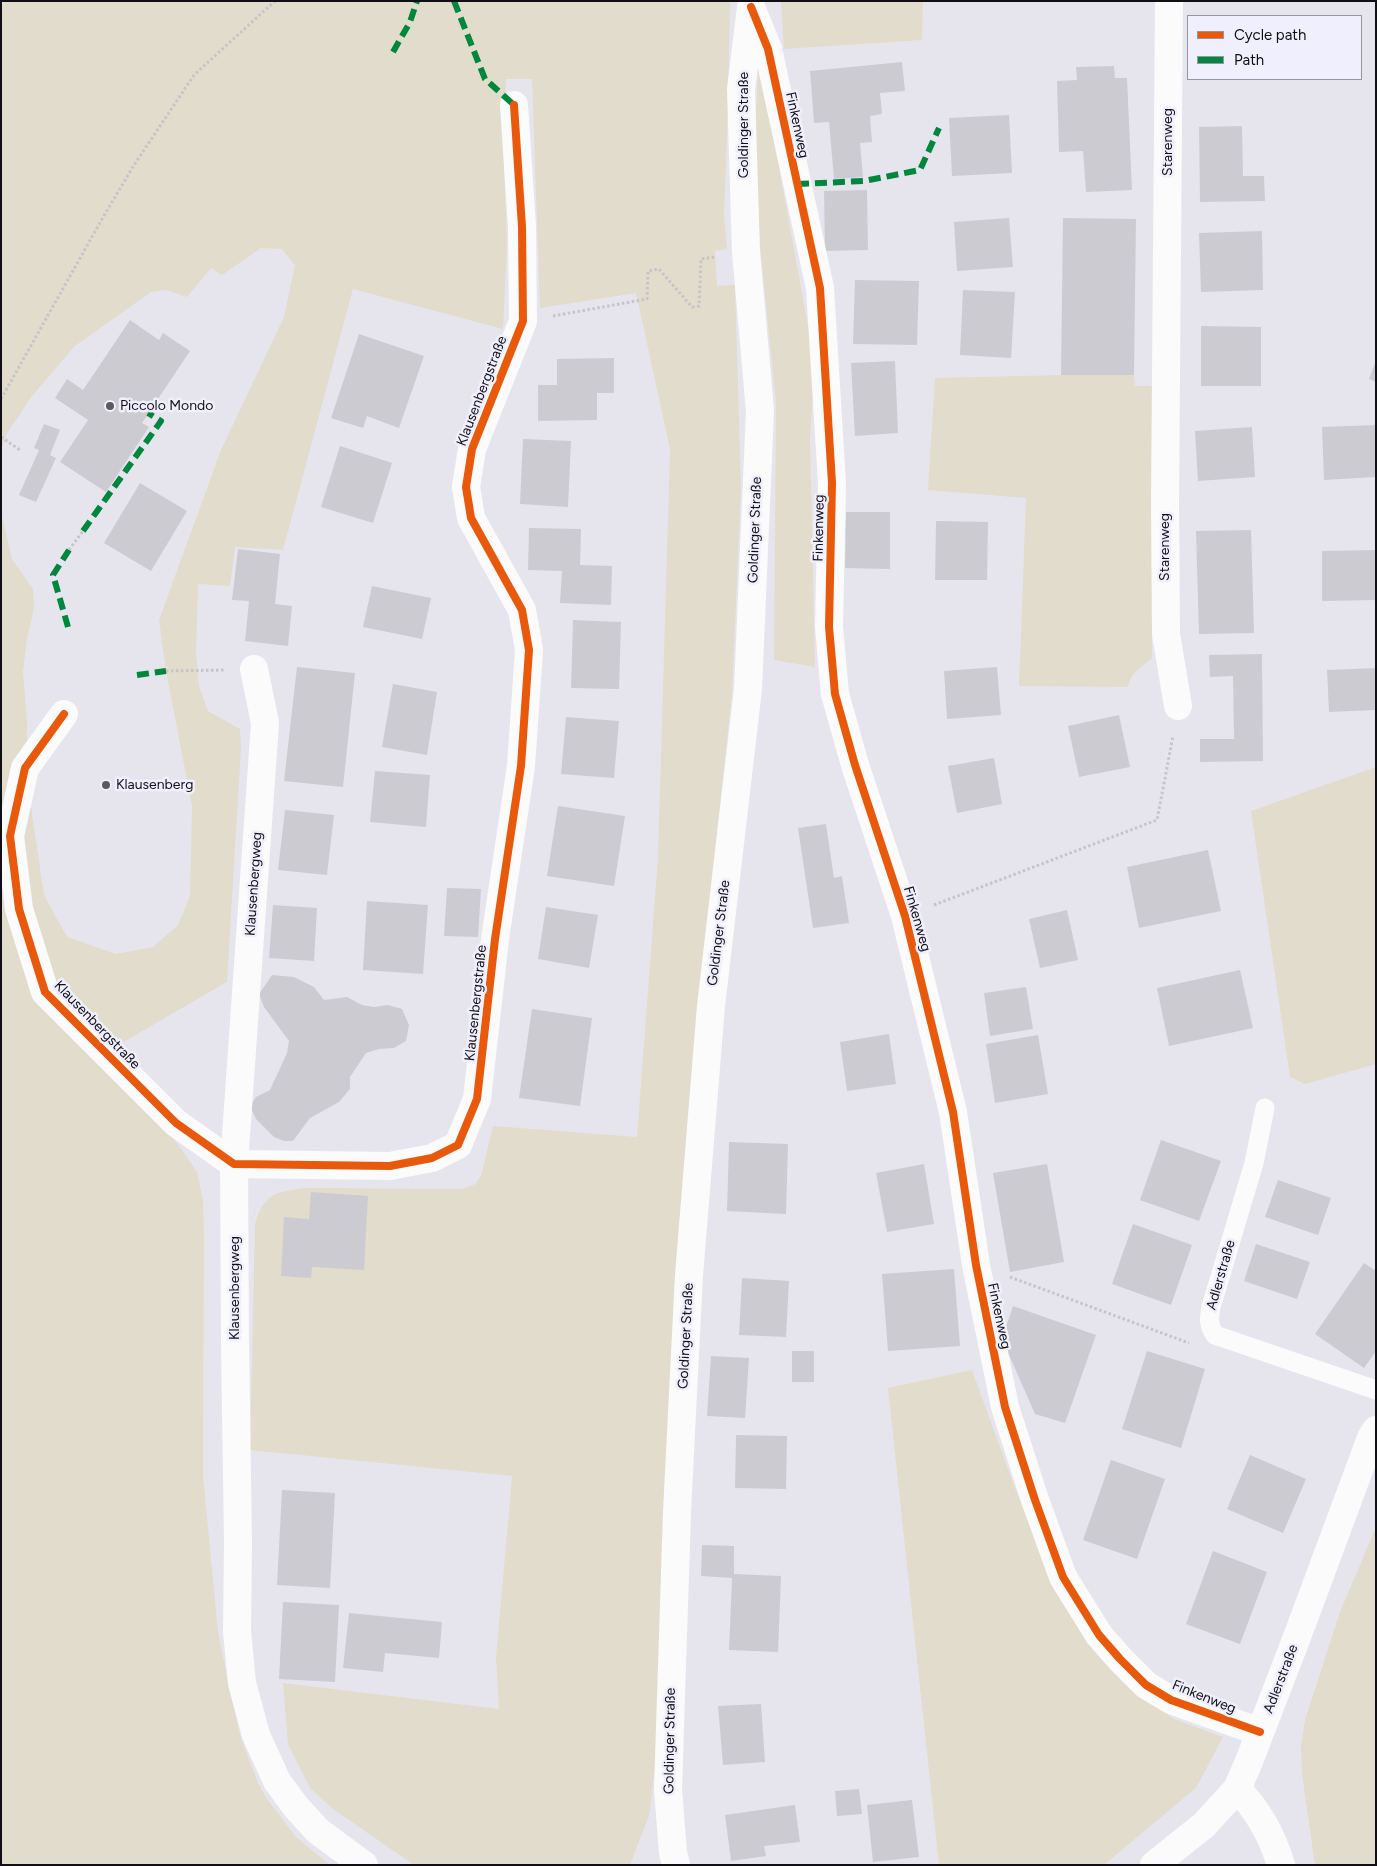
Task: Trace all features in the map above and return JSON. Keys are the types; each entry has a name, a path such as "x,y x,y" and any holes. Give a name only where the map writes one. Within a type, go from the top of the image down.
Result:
{"street":[{"name":"Starenweg","path":"1169,1 1165,494 1166,634 1178,706"},
{"name":"Goldinger Straße","path":"676,1865 673,1853 668,1789 677,1512 689,1275 710,1006 744,733 760,411 746,252 742,89 751,4"},
{"name":"Finkenweg","path":"751,4 768,49 820,288 832,483 829,627 835,694 855,765 905,916 953,1112 976,1265 1006,1407 1035,1500 1064,1577 1098,1635 1146,1685 1171,1700 1260,1732"},
{"name":"Klausenbergstraße","path":"64,714 25,768 10,836 19,909 45,992 176,1123 234,1164 390,1166 432,1158 458,1145 477,1099 495,940 521,766 528,650 522,610 471,518 466,487 472,449 523,321 522,227 514,105"},
{"name":"Klausenbergweg","path":"254,669 265,723 234,1164 238,1544 237,1631 242,1683 256,1735 276,1781 318,1831 364,1865"},
{"name":"Adlerstraße","path":"1260,1732 1371,1438 1376,1430"},
{"path":"1154,1865 1204,1825 1237,1789 1260,1732"},
{"path":"1237,1789 1249,1801 1269,1832 1281,1865"}],"lane":[{"name":"Adlerstraße","path":"1215,1335 1209,1322 1211,1307 1254,1163 1266,1108"},
{"path":"1215,1335 1376,1390"}],"path":[{"path":"1,399 134,165 194,75 275,1"},
{"path":"523,321 647,299 648,270 659,268 692,308 699,306 701,259 746,252"},
{"path":"1,437 20,450"},
{"path":"69,550 83,532"},
{"path":"166,671 198,671"},
{"path":"905,916 1157,820 1178,706"},
{"path":"976,1265 1189,1343 1215,1335"}],"shaded area":[{"path":"6,1 730,1 724,215 727,249 715,251 717,286 735,285 741,487 732,694 699,999 660,1729 649,1816 630,1865 414,1865 333,1809 310,1788 288,1744 283,1683 499,1709 496,1658 512,1476 250,1450 255,1224 267,1200 279,1193 305,1188 463,1189 475,1184 481,1176 493,1126 637,1137 658,857 670,449 636,293 540,308 532,79 506,79 504,166 507,243 503,329 353,289 283,550 235,547 230,586 198,584 196,653 199,686 208,711 240,729 241,748 227,982 120,1044 105,1067 154,1114 197,1172 203,1200 204,1236 203,1475 218,1632 241,1738 258,1783 267,1799 296,1837 330,1865 1,1865 1,512 12,559 33,589 34,608 27,639 23,672 27,722 27,780 44,895 67,937 116,954 153,947 178,925 190,896 192,806 166,671 159,620 221,450 284,317 295,265 282,249 261,248 222,275 211,268 187,297 167,290 151,292 75,346 32,396 6,435 1,451 1,5"},
{"path":"781,1 923,1 922,40 784,49"},
{"path":"759,57 810,337 813,393 810,439 815,667 774,660 776,403 760,246 754,147"},
{"path":"1134,375 1135,386 1152,386 1152,658 1133,674 1127,687 1019,686 1026,498 928,490 935,378"},
{"path":"1376,767 1376,1064 1305,1084 1290,1077 1251,811"},
{"path":"972,1370 1015,1488 1045,1559 1078,1625 1124,1683 1174,1719 1223,1737 1196,1788 1104,1865 939,1865 888,1388"},
{"path":"1376,1527 1376,1865 1315,1865 1302,1774 1301,1746 1305,1720 1340,1612"}],"building":[{"path":"902,62 905,91 880,93 882,114 870,116 872,142 860,143 863,177 834,179 829,122 814,123 810,71"},
{"path":"1114,66 1115,78 1127,78 1132,190 1086,192 1083,151 1059,152 1057,81 1077,80 1076,67"},
{"path":"1009,115 1012,173 952,176 949,118"},
{"path":"1242,126 1243,176 1264,176 1265,201 1200,202 1199,127"},
{"path":"867,190 868,250 825,251 824,191"},
{"path":"1009,218 1013,267 957,271 954,222"},
{"path":"1063,218 1136,219 1134,375 1061,375"},
{"path":"1262,231 1263,290 1201,292 1199,233"},
{"path":"855,280 919,281 917,345 853,344"},
{"path":"963,290 1015,292 1011,358 960,355"},
{"name":"Piccolo Mondo","path":"130,320 159,340 163,333 190,351 142,423 149,427 106,492 60,462 88,420 55,398 67,379 83,390"},
{"path":"1201,326 1261,327 1261,386 1201,386"},
{"path":"359,334 424,356 399,428 367,416 363,428 331,418"},
{"path":"614,358 614,393 597,393 597,420 538,421 538,385 557,385 557,359"},
{"path":"1376,360 1376,382 1369,379"},
{"path":"895,361 898,433 855,436 851,363"},
{"path":"44,424 60,430 50,455 56,458 36,502 19,495 39,450 34,448"},
{"path":"1376,425 1376,477 1324,480 1322,427"},
{"path":"1252,427 1255,477 1198,481 1195,431"},
{"path":"523,439 571,441 568,507 520,504"},
{"path":"340,446 392,463 373,523 321,507"},
{"path":"140,483 187,511 151,571 104,543"},
{"path":"846,512 890,512 890,569 845,568"},
{"path":"936,521 988,522 987,580 935,580"},
{"path":"529,528 581,529 580,565 612,566 611,605 560,603 562,571 528,570"},
{"path":"1251,530 1254,633 1199,634 1196,531"},
{"path":"238,549 280,554 275,604 292,606 288,646 245,641 249,601 232,600"},
{"path":"1376,550 1376,600 1322,601 1322,551"},
{"path":"372,586 431,598 422,639 363,627"},
{"path":"573,620 621,622 619,689 571,688"},
{"path":"1262,654 1263,761 1200,762 1200,739 1234,739 1233,676 1210,677 1209,655"},
{"path":"297,667 355,673 343,787 284,781"},
{"path":"997,667 1001,715 947,719 944,671"},
{"path":"1376,668 1376,710 1329,712 1327,670"},
{"path":"393,684 437,692 427,755 382,747"},
{"path":"1119,715 1130,767 1079,777 1068,726"},
{"path":"566,717 619,721 614,778 561,774"},
{"path":"994,758 1002,804 957,813 948,766"},
{"path":"375,771 430,775 426,827 370,822"},
{"path":"558,806 625,816 614,886 547,876"},
{"path":"285,810 334,815 327,875 278,870"},
{"path":"826,824 834,878 842,876 849,923 813,928 798,828"},
{"path":"1208,850 1221,911 1139,928 1127,867"},
{"path":"447,888 481,889 478,937 444,936"},
{"path":"367,901 428,905 423,974 363,970"},
{"path":"273,905 317,908 314,961 269,958"},
{"path":"546,907 598,915 589,968 538,959"},
{"path":"1067,910 1078,960 1040,968 1029,919"},
{"path":"1240,970 1253,1028 1169,1046 1157,988"},
{"path":"272,975 294,977 314,987 324,1000 347,997 362,1005 374,1007 388,1005 402,1009 409,1025 406,1041 394,1048 379,1049 366,1053 350,1077 350,1089 339,1102 310,1118 293,1141 284,1141 274,1137 256,1119 250,1106 256,1097 270,1090 287,1053 289,1041 264,1007 259,994"},
{"path":"1026,987 1033,1029 990,1036 984,993"},
{"path":"532,1009 592,1018 580,1106 519,1098"},
{"path":"889,1034 896,1084 847,1091 840,1042"},
{"path":"1038,1035 1048,1094 995,1103 986,1044"},
{"path":"1161,1140 1221,1161 1199,1221 1140,1200"},
{"path":"729,1142 788,1144 786,1214 727,1211"},
{"path":"924,1164 934,1224 887,1232 876,1173"},
{"path":"1047,1164 1064,1262 1010,1272 993,1173"},
{"path":"1278,1180 1331,1198 1318,1235 1265,1217"},
{"path":"311,1192 368,1196 364,1270 312,1267 311,1278 281,1276 284,1217 309,1219"},
{"path":"1133,1224 1192,1245 1171,1305 1112,1284"},
{"path":"1256,1244 1310,1262 1297,1299 1244,1281"},
{"path":"1364,1263 1376,1271 1376,1351 1364,1368 1315,1334"},
{"path":"954,1269 960,1346 888,1351 882,1274"},
{"path":"742,1278 789,1281 786,1337 739,1335"},
{"path":"1013,1306 1096,1335 1065,1423 1035,1414 1002,1339"},
{"path":"792,1351 814,1351 814,1382 792,1382"},
{"path":"1147,1351 1205,1369 1181,1448 1122,1429"},
{"path":"711,1356 749,1358 745,1418 707,1416"},
{"path":"736,1435 787,1436 786,1489 735,1488"},
{"path":"1250,1455 1306,1479 1283,1533 1227,1509"},
{"path":"1111,1460 1165,1479 1137,1559 1083,1540"},
{"path":"282,1490 335,1493 330,1588 277,1585"},
{"path":"702,1545 734,1546 734,1574 781,1576 778,1652 729,1650 732,1578 701,1576"},
{"path":"1213,1551 1267,1572 1240,1644 1186,1624"},
{"path":"283,1602 339,1605 335,1682 279,1679"},
{"path":"349,1613 442,1622 439,1658 385,1653 383,1672 343,1668"},
{"path":"761,1704 765,1762 723,1765 718,1706"},
{"path":"859,1789 862,1814 837,1816 835,1791"},
{"path":"912,1800 919,1857 873,1862 867,1805"},
{"path":"795,1805 800,1842 764,1846 766,1856 731,1861 725,1815"}],"marked path":[{"path":"393,52 410,22 417,1"},
{"path":"454,1 485,79 514,105"},
{"path":"797,184 864,181 920,170 939,128"},
{"path":"83,531 161,421 148,413"},
{"path":"68,627 53,575 69,550"},
{"path":"137,675 166,671"}],"cycle path":[{"path":"751,7 768,49 820,288 832,483 829,627 835,694 855,765 905,916 953,1112 976,1265 1005,1407 1035,1500 1063,1577 1099,1635 1146,1685 1171,1700 1260,1732"},
{"path":"64,714 25,768 10,836 19,909 45,992 176,1123 234,1164 390,1166 432,1158 458,1145 477,1099 495,939 521,766 529,650 522,610 471,518 466,487 472,449 523,321 522,227 514,105"}],"place":[{"name":"Piccolo Mondo","path":"110,406"},
{"name":"Klausenberg","path":"106,785"}]}
